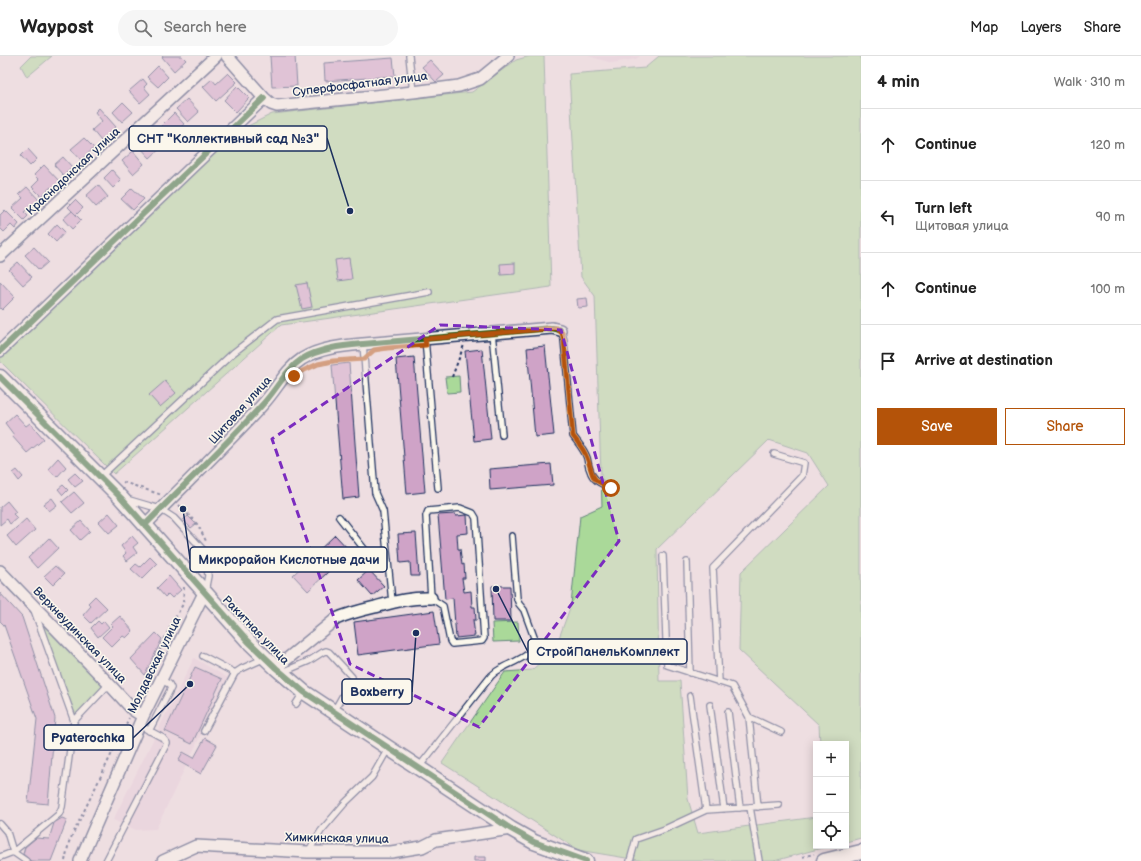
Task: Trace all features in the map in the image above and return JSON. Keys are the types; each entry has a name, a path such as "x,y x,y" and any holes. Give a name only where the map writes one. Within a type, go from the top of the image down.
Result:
{"street":[{"name":"Краснодонская улица","path":"0,256 216,56"},
{"name":"Суперфосфатная улица","path":"227,56 264,98 271,104 277,106 459,86 480,79 508,56"},
{"path":"0,351 264,98"},
{"name":"Щитовая улица","path":"145,525 263,404 288,372 300,360 314,353 335,347 363,344 552,328 560,330"},
{"name":"Ракитная улица","path":"0,377 121,498 248,641 278,671 304,692 511,829 534,842 586,861"},
{"name":"Верхнеудинская улица","path":"0,571 110,684 141,721"},
{"name":"Молдавская улица","path":"80,861 141,721 205,591"},
{"path":"278,671 336,619 347,614 392,602 419,597 431,598"},
{"name":"Химкинская улица","path":"163,861 196,846 308,852 391,852 422,847 436,840 511,829"},
{"path":"824,861 861,852"}],"lane":[{"path":"409,56 413,92"},
{"path":"100,478 233,353 277,319 429,292"},
{"path":"560,330 564,340 573,436 581,446 594,479 611,488"},
{"path":"492,333 502,435"},
{"path":"425,339 438,488"},
{"path":"363,344 375,493 383,511 392,602"},
{"path":"719,682 713,568 802,476 804,463 774,454"},
{"path":"121,498 160,509 174,518 206,553 208,576 205,591"},
{"path":"460,508 473,513 476,518 483,640 451,643 444,606 431,598 426,513 428,511 460,508"},
{"path":"339,517 369,555 388,560"},
{"path":"418,767 491,676 528,653 535,646 535,640 524,610 517,599 512,536"},
{"path":"663,556 667,665 732,686 749,717 758,807"},
{"path":"687,562 690,673"},
{"path":"0,857 13,852 59,814 62,807 74,722 32,604"},
{"path":"278,671 309,661 323,652 330,652 352,677 334,712"},
{"path":"203,656 234,673"},
{"path":"204,731 234,673 241,668 265,658"},
{"path":"149,731 171,688 168,684 160,680"},
{"path":"74,722 110,684"},
{"path":"296,704 304,692"},
{"path":"690,696 706,810"},
{"path":"710,705 724,809"},
{"path":"728,712 740,808"},
{"path":"749,717 781,732"},
{"path":"106,861 166,747 166,740 149,731 141,721"},
{"path":"308,852 321,831 345,803 372,777 388,747"},
{"path":"630,861 636,839 665,829 706,810 779,805"},
{"path":"750,807 759,861"},
{"path":"0,824 7,832 13,852 26,861"}],"path":[{"path":"452,377 464,342"},
{"path":"306,369 318,364 333,361 364,359"},
{"path":"65,861 69,842 183,604 185,584"}],"highlighted area":[{"path":"440,325 561,330 619,541 479,727 350,664 272,439"}],"shaded area":[{"path":"588,56 640,56 636,59 612,63"},
{"path":"194,658 228,678 156,829 136,830 113,820"}],"green space":[{"path":"31,56 52,56 27,77 21,66"},
{"path":"530,56 544,56 551,287 281,325 114,474 0,361 0,357 230,135 272,114 472,92 516,60"},
{"path":"659,56 861,56 861,838 849,841 849,741 820,741 819,725 739,650 741,572 829,486 808,453 769,440 657,549 659,681 680,681 688,799 698,833 813,817 813,849 818,849 774,861 644,861 578,850 442,763 505,672 532,670 555,649 571,605 580,516 602,506 595,296 581,277 569,74 645,68"},
{"path":"459,376 460,392 447,393 445,377"},
{"path":"39,617 104,684 76,716"},
{"path":"518,622 519,641 493,642 492,623"}],"building":[{"path":"182,56 186,60 174,71 162,57"},
{"path":"270,56 295,56 297,86 272,87"},
{"path":"393,58 395,76 325,81 324,63"},
{"path":"430,60 444,75 436,82 422,67"},
{"path":"158,66 168,77 158,87 147,77"},
{"path":"228,73 237,82 216,101 203,87 212,79 216,84"},
{"path":"143,79 147,84 144,87 150,94 140,103 129,91"},
{"path":"237,86 249,98 236,112 224,100"},
{"path":"187,99 199,112 188,122 176,109"},
{"path":"123,102 133,112 122,122 113,112"},
{"path":"99,108 116,127 101,141 92,130 102,121 95,112"},
{"path":"174,113 184,124 172,136 162,125"},
{"path":"154,128 167,142 150,158 140,147 149,138 146,135"},
{"path":"84,138 94,148 81,160 71,149"},
{"path":"28,149 37,159 30,166 21,156"},
{"path":"133,151 144,164 133,174 122,161"},
{"path":"63,157 72,167 63,175 54,165"},
{"path":"44,165 61,183 54,191 51,187 41,196 32,187 39,180 34,175"},
{"path":"112,170 121,180 113,188 104,178"},
{"path":"98,185 108,197 96,207 86,196"},
{"path":"27,187 40,201 31,210 29,208 24,212 28,216 24,220 12,208 23,198 19,194"},
{"path":"132,188 144,199 133,210 121,199"},
{"path":"75,200 83,208 76,215 68,207"},
{"path":"5,210 19,224 15,229 11,225 4,232 0,228 0,215"},
{"path":"72,211 81,220 72,229 63,219"},
{"path":"57,224 65,232 56,242 48,234"},
{"path":"34,247 48,262 39,270 25,255"},
{"path":"349,258 352,279 338,281 335,260"},
{"path":"18,262 32,277 23,285 9,270"},
{"path":"515,263 515,274 501,275 500,264"},
{"path":"0,281 15,297 2,310 0,308"},
{"path":"307,283 312,307 302,309 296,285"},
{"path":"587,298 588,307 578,308 577,299"},
{"path":"545,346 554,435 535,437 527,348"},
{"path":"482,349 491,439 474,441 465,351"},
{"path":"414,357 425,492 407,494 396,359"},
{"path":"349,363 359,497 343,499 332,365"},
{"path":"165,381 176,393 160,407 149,395"},
{"path":"15,414 26,426 30,423 44,439 27,453 12,436 14,435 5,423"},
{"path":"58,458 66,467 57,477 48,469"},
{"path":"551,464 553,485 490,490 489,469"},
{"path":"17,470 23,477 19,481 13,473"},
{"path":"75,473 83,481 75,487 68,479"},
{"path":"63,485 68,490 63,495 58,489"},
{"path":"74,492 84,503 72,513 62,502"},
{"path":"52,498 57,505 49,511 44,504"},
{"path":"7,501 16,512 13,514 17,518 10,524 7,519 0,525 0,507"},
{"path":"109,513 119,525 109,533 99,522"},
{"path":"455,514 456,516 467,515 468,533 457,534 458,549 460,549 462,565 464,564 465,578 462,578 464,592 471,591 472,607 475,607 476,620 473,620 475,636 456,638 453,598 445,599 438,515"},
{"path":"188,516 196,524 191,528 183,520"},
{"path":"26,519 35,530 16,547 7,536"},
{"path":"81,521 90,531 80,540 71,530"},
{"path":"416,533 419,576 411,576 410,562 400,563 398,534"},
{"path":"335,535 350,551 308,591 293,575"},
{"path":"132,536 138,543 133,547 137,553 127,561 123,556 126,553 121,546"},
{"path":"49,538 58,548 37,568 28,558"},
{"path":"150,557 157,564 142,579 131,569 136,564 140,567"},
{"path":"55,566 64,574 53,585 44,576"},
{"path":"369,570 384,586 372,596 358,580"},
{"path":"169,576 181,590 172,598 168,594 165,597 157,588"},
{"path":"492,586 510,586 511,621 493,621"},
{"path":"0,593 22,617 55,718 48,804 28,802 37,719 4,625 0,621"},
{"path":"95,596 107,608 91,623 83,615 91,606 88,603"},
{"path":"434,611 439,644 358,655 354,622"},
{"path":"120,616 133,631 126,638 123,636 112,647 102,637 113,626 111,624"},
{"path":"98,621 101,624 104,621 109,627 98,637 91,628"},
{"path":"156,633 162,639 145,675 131,659"},
{"path":"195,667 222,679 192,744 165,731"},
{"path":"205,738 217,745 201,774 178,761 183,752 194,758"},
{"path":"62,818 67,820 51,861 31,861 23,854 25,847 36,838 49,839 54,823"},
{"path":"474,857 486,857 486,861 474,861"}],"cycle path":[{"path":"0,351 264,98"},
{"path":"145,525 248,420 291,369 309,355 331,348 355,345 552,328 560,330"},
{"path":"0,377 121,498 248,641 304,692 511,829 534,842 586,861"}],"place":[{"name":"СНТ \"Коллективный сад №3\"","path":"350,211"},
{"name":"Микрорайон Кислотные дачи","path":"183,509"},
{"name":"СтройПанельКомплект","path":"496,589"},
{"name":"Boxberry","path":"416,633"},
{"name":"Pyaterochka","path":"190,684"}],"route":[{"path":"294,376 318,364 333,361 364,359 374,350 426,345 425,339 556,328 562,333 564,340 573,436 581,446 594,479 611,488"}]}
